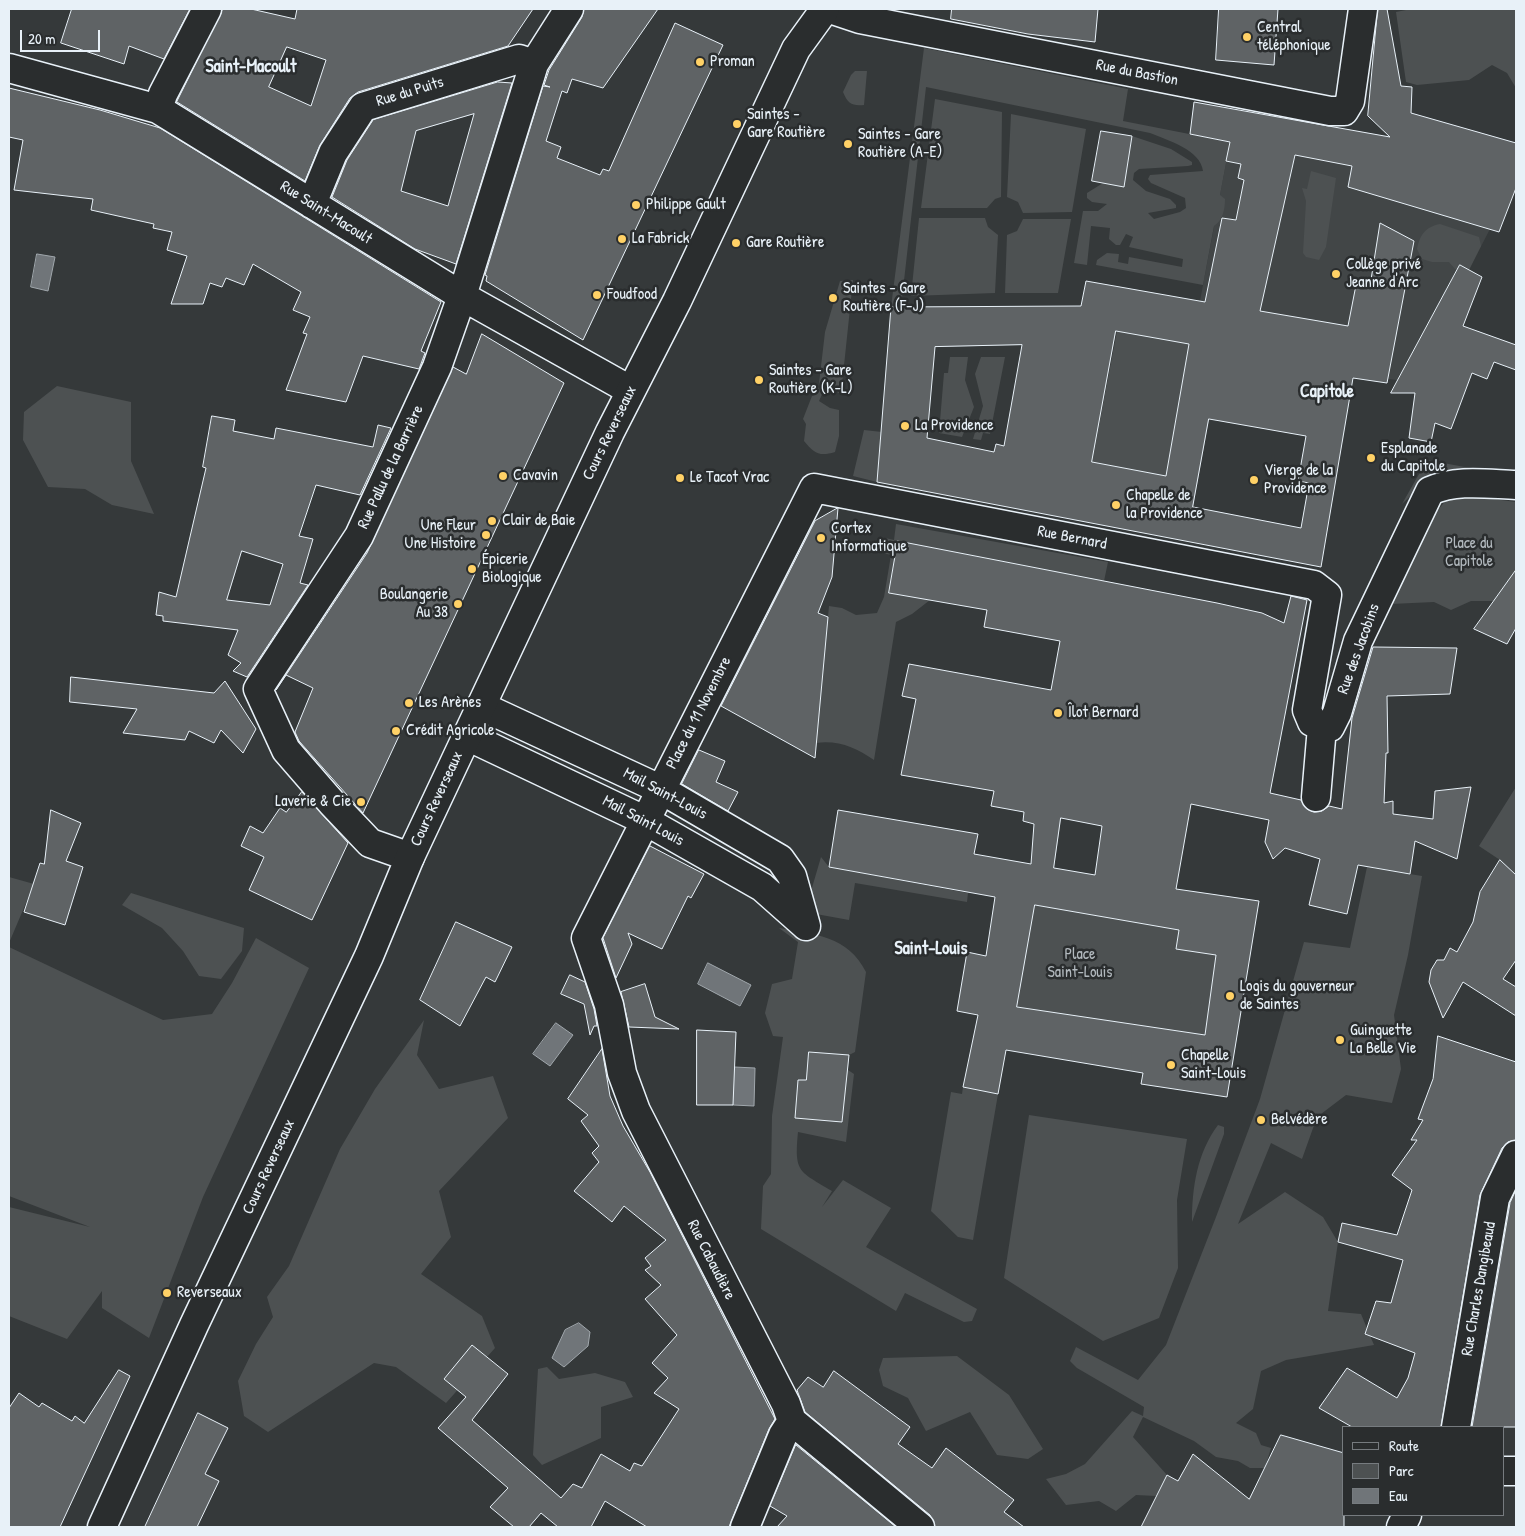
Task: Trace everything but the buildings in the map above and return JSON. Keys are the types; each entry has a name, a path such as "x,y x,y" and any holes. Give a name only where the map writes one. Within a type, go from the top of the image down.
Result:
{"street":[{"path":"158,109 163,94 207,9"},
{"name":"Rue Pallu de la Barrière","path":"410,857 370,843 332,803 286,750 258,690 360,536 437,367 462,296 534,64 569,9"},
{"name":"Cours Reverseaux","path":"796,49 804,9"},
{"name":"Cours Reverseaux","path":"102,1527 194,1325 368,956 410,857 630,390 677,301 796,49 825,9"},
{"name":"Rue du Bastion","path":"830,9 860,19 1330,111 1344,111 1350,101 1362,9"},
{"name":"Rue du Puits","path":"312,204 333,153 363,107 519,59 534,64"},
{"name":"Rue Saint-Macoult","path":"9,68 158,109 462,296 630,390"},
{"name":"Rue des Jacobins","path":"1327,595 1307,710 1312,722 1322,727 1330,726 1337,713 1358,641 1430,491 1441,486 1459,483 1516,485"},
{"name":"Rue Bernard","path":"814,488 1314,586 1327,595"},
{"name":"Place du 11 Novembre","path":"586,938 644,820 814,488"},
{"name":"Mail Saint-Louis","path":"481,706 660,789 780,860 792,876 806,926"},
{"path":"1316,797 1322,727"},
{"name":"Mail Saint Louis","path":"467,736 644,820 762,887 806,926"},
{"name":"Rue Cabaudière","path":"586,938 609,1005 622,1073 636,1111 786,1404 792,1421 920,1527"},
{"name":"Rue Charles Dangibeaud","path":"1456,1426 1495,1198 1516,1155"},
{"path":"745,1527 783,1435 792,1421"}],"shaded area":[{"name":"Collège privé Jeanne d'Arc","path":"1194,102 1339,128 1341,164 1352,166 1490,229 1411,382 1382,378 1381,382 1353,378 1343,442 1306,435 1210,303 1200,301 1230,142 1190,134"}],"green space":[{"path":"1411,9 1516,9 1516,88 1507,73 1492,65 1469,80 1417,85 1406,82 1396,12"},
{"path":"924,48 1128,89 1123,121 1230,142 1220,195 1225,199 1224,210 1220,221 1214,226 1203,285 1096,265 1097,260 1107,253 1119,254 1118,262 1128,264 1129,257 1182,267 1183,259 1129,247 1133,237 1126,234 1120,245 1116,245 1109,239 1110,228 1091,226 1087,265 1074,263 1083,211 1098,211 1107,204 1092,202 1087,198 1087,193 1103,183 1124,186 1132,136 1171,149 1192,162 1192,165 1188,166 1139,169 1134,173 1133,180 1146,191 1170,199 1176,205 1176,208 1148,213 1154,219 1180,212 1186,208 1185,198 1151,183 1148,179 1150,175 1203,171 1201,164 1190,152 1150,133 926,87 901,307 891,307"},
{"path":"855,71 867,71 864,105 851,103 843,92"},
{"path":"935,99 1002,112 1001,197 995,199 987,208 921,208"},
{"path":"1011,114 1086,129 1072,212 1023,213 1018,202 1007,197"},
{"path":"1311,171 1336,178 1326,247 1319,260 1306,257 1303,253 1306,201 1302,188 1307,189"},
{"path":"919,218 985,218 988,227 998,235 995,293 911,296"},
{"path":"1023,219 1071,219 1058,293 1005,293 1007,235 1017,231"},
{"path":"1440,224 1479,237 1481,246 1469,270 1455,269 1449,262 1432,262 1422,259 1417,249 1424,232 1430,227"},
{"path":"853,280 841,394 831,389 823,392 819,401 830,408 839,410 839,436 835,452 821,454 814,451 804,441 806,424 803,419 812,396 818,392 825,332 840,281"},
{"path":"1117,331 1189,344 1166,476 1092,462"},
{"path":"950,357 968,357 965,380 974,407 962,437 939,433 944,373 948,373"},
{"path":"981,357 1005,357 990,434 983,433 981,440 973,439 983,406 975,374"},
{"path":"57,386 131,402 131,461 154,514 112,505 85,489 48,487 23,440 24,412"},
{"path":"864,430 882,432 877,482 853,476"},
{"path":"1427,460 1481,470 1427,480 1402,504"},
{"name":"Place du Capitole","path":"1464,495 1516,502 1516,594 1504,588 1495,601 1471,601 1451,610 1434,602 1391,604 1385,619 1377,619 1437,511 1448,498"},
{"path":"896,524 1108,562 1104,581 899,541 889,593 930,600 912,614 896,622 874,760 847,746 824,742 816,743 829,606 842,608 856,615 877,613 884,597 891,555 883,553 885,538 894,540"},
{"path":"1516,787 1516,901 1512,905 1500,860 1479,846"},
{"path":"821,857 829,867 968,893 967,902 855,883 849,920 816,914 809,898"},
{"path":"1367,867 1422,876 1408,955 1394,1015 1401,1069 1392,1103 1346,1095 1317,1117 1302,1159 1271,1143 1238,1224 1285,1192 1323,1217 1338,1242 1328,1311 1361,1314 1374,1345 1286,1360 1261,1371 1253,1409 1236,1423 1256,1433 1261,1445 1271,1448 1265,1468 1250,1468 1238,1461 1216,1457 1194,1441 1143,1417 1133,1437 1167,1475 1156,1496 1136,1495 1116,1511 1099,1501 1066,1505 1046,1479 1066,1474 1085,1464 1132,1411 1143,1416 1144,1407 1077,1368 1070,1361 1076,1347 1138,1380 1166,1345 1260,1099 1304,942 1350,948"},
{"path":"9,877 34,884 9,943"},
{"path":"131,893 244,928 242,951 221,979 199,976 183,951 162,928 122,905"},
{"name":"Place Saint-Louis","path":"1035,905 1179,930 1176,949 1216,955 1205,1035 1017,1007"},
{"path":"779,928 817,935 840,944 859,960 866,972 855,1052 849,1055 848,1070 854,1074 846,1142 798,1132 798,1163 801,1169 812,1179 832,1191 822,1207 843,1180 891,1208 866,1247 977,1309 972,1321 964,1322 905,1293 896,1311 761,1229 763,1186 771,1174 772,1116 783,1037 773,1036 765,1013 772,984 792,979 798,942"},
{"path":"256,938 309,968 203,1197 149,1338 102,1308 102,1291 67,1339 9,1316 9,1207 90,1227 9,1196 9,947 163,1020 212,1014 232,983"},
{"path":"424,1020 417,1055 439,1089 493,1076 508,1118 439,1191 451,1237 421,1274 482,1316 495,1348 446,1403 396,1367 374,1363 268,1432 244,1416 238,1381 256,1344 273,1317 267,1297 289,1266 340,1149 375,1089"},
{"path":"963,1087 998,1094 973,1240 958,1237 931,1211 951,1092 962,1094"},
{"path":"1029,1115 1187,1139 1177,1200 1178,1268 1159,1318 1103,1341 1004,1278"},
{"path":"1218,1125 1224,1127 1224,1134 1192,1222 1193,1196 1197,1171 1205,1147"},
{"path":"957,1356 1009,1395 1043,1449 1028,1459 997,1455 970,1412 926,1431 908,1398 883,1386 879,1370 883,1358"},
{"path":"547,1367 559,1379 595,1373 625,1382 633,1397 601,1407 601,1438 542,1465 533,1455 538,1369"}],"water":[{"path":"37,254 55,257 48,291 31,287"},
{"path":"708,963 751,985 740,1006 698,984"},
{"path":"556,1023 573,1035 550,1066 533,1054"},
{"path":"734,1067 755,1068 754,1106 733,1105"},
{"path":"579,1323 590,1332 588,1346 564,1367 552,1358 565,1330"}],"place":[{"name":"Central téléphonique","path":"1247,37"},
{"name":"Proman","path":"700,62"},
{"name":"Saintes - Gare Routière","path":"737,124"},
{"name":"Saintes - Gare Routière (A-E)","path":"848,144"},
{"name":"Philippe Gault","path":"636,205"},
{"name":"La Fabrick","path":"622,239"},
{"name":"Gare Routière","path":"736,243"},
{"name":"Collège privé Jeanne d'Arc","path":"1336,274"},
{"name":"Foudfood","path":"597,295"},
{"name":"Saintes - Gare Routière (F-J)","path":"833,298"},
{"name":"Saintes - Gare Routière (K-L)","path":"759,380"},
{"name":"La Providence","path":"905,426"},
{"name":"Esplanade du Capitole","path":"1371,458"},
{"name":"Cavavin","path":"503,476"},
{"name":"Le Tacot Vrac","path":"680,478"},
{"name":"Vierge de la Providence","path":"1254,480"},
{"name":"Chapelle de la Providence","path":"1116,505"},
{"name":"Clair de Baie","path":"492,521"},
{"name":"Une Fleur Une Histoire","path":"486,535"},
{"name":"Cortex Informatique","path":"821,538"},
{"name":"Épicerie Biologique","path":"472,569"},
{"name":"Boulangerie Au 38","path":"458,604"},
{"name":"Les Arènes","path":"409,703"},
{"name":"Îlot Bernard","path":"1058,713"},
{"name":"Crédit Agricole","path":"396,731"},
{"name":"Laverie & Cie","path":"361,802"},
{"name":"Logis du gouverneur de Saintes","path":"1230,996"},
{"name":"Guinguette La Belle Vie","path":"1340,1040"},
{"name":"Chapelle Saint-Louis","path":"1171,1065"},
{"name":"Belvédère","path":"1261,1120"},
{"name":"Reverseaux","path":"167,1293"}],"district":[{"name":"Saint-Macoult","path":"251,67"},
{"name":"Capitole","path":"1327,392"},
{"name":"Saint-Louis","path":"931,949"}]}
